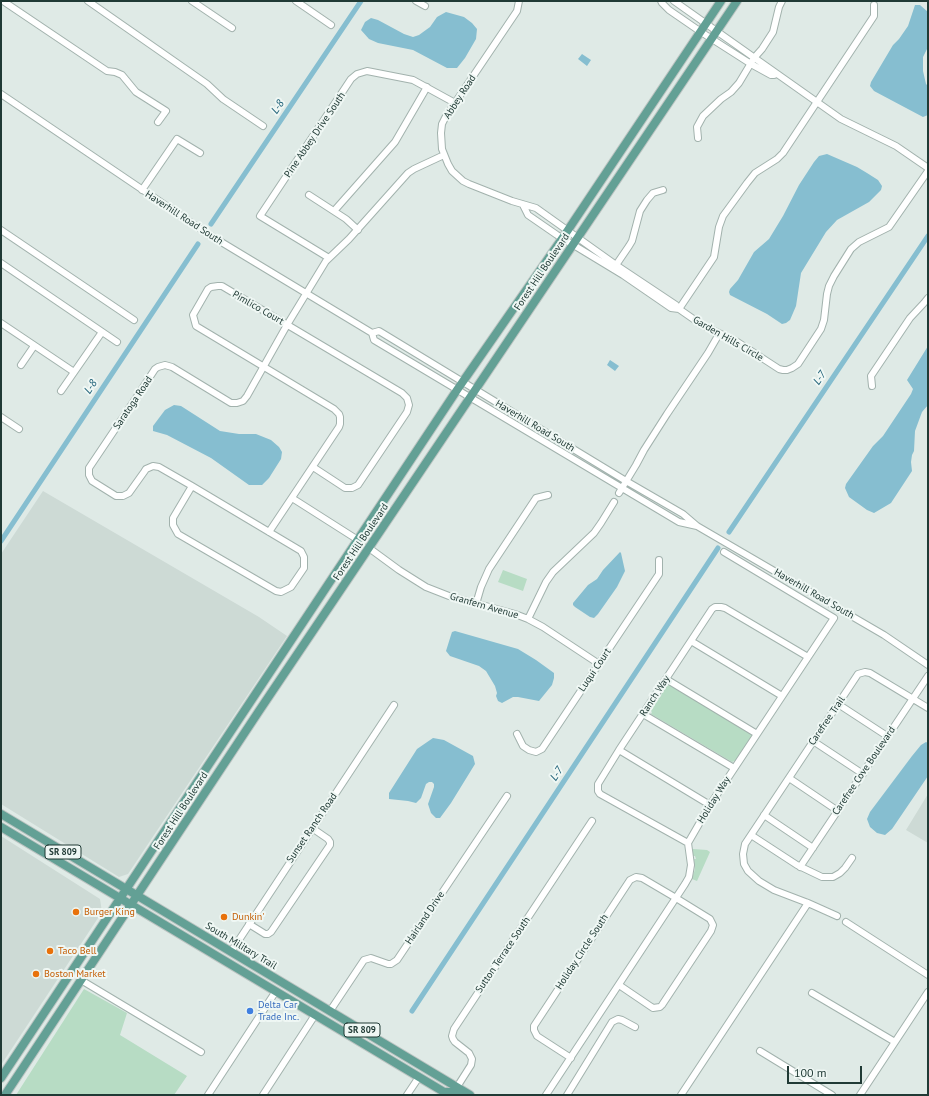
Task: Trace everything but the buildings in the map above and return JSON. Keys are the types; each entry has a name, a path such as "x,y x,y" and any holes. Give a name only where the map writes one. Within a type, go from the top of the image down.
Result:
{"main road":[{"name":"Forest Hill Boulevard","path":"1,1078 457,390 568,230 721,1"},
{"name":"Forest Hill Boulevard","path":"5,1095 274,688 737,1"},
{"path":"369,548 369,529 374,516"},
{"path":"354,571 359,557 358,540"},
{"path":"273,667 274,688"},
{"path":"262,683 265,702"},
{"path":"211,760 212,781"},
{"name":"South Military Trail","path":"1,814 5,818 137,895 427,1069 458,1091 470,1095"},
{"name":"SR 809","path":"1,827 447,1094"},
{"path":"279,993 298,1000 320,1012 326,1013 330,1011"},
{"path":"373,1050 383,1048 420,1070 427,1069"},
{"path":"447,1094 458,1091"}],"street":[{"path":"3,1 108,71 122,75 133,90 166,111 158,122"},
{"path":"88,1 207,84 223,99 263,126"},
{"path":"192,1 232,28"},
{"path":"296,1 331,25"},
{"path":"416,1 425,6"},
{"name":"Abbey Road","path":"519,1 516,11 446,116 442,124 441,142 444,155 452,171 463,181 492,194 536,208 568,230"},
{"path":"661,1 669,10 700,32 714,35 753,61 780,76 848,124 896,146 928,168"},
{"path":"674,1 706,23 714,35"},
{"path":"698,138 697,127 703,116 731,92 739,83 773,32 779,7 782,1"},
{"path":"679,309 714,257 719,227 723,216 755,173 780,157 874,16 874,5"},
{"name":"Pine Abbey Drive South","path":"329,258 260,216 351,79 363,71 370,71 413,80 428,87 454,103"},
{"path":"334,211 395,142 428,87"},
{"name":"Haverhill Road South","path":"1,94 208,234 372,333 374,340 470,397 621,491 679,522 697,526"},
{"path":"142,190 177,139 200,153"},
{"name":"Saratoga Road","path":"192,486 160,467 153,466 146,469 129,493 120,497 113,495 94,484 90,478 89,472 91,465 155,369 158,367 165,365 168,366 231,403 243,401 324,264 358,230 408,174 414,169 444,155"},
{"name":"Garden Hills Circle","path":"562,238 615,267 676,304 679,309 702,325 736,341 779,369 786,370 798,364 823,325 829,286 851,249 859,242 889,227 928,171"},
{"path":"615,267 632,241 640,211 653,193 663,190"},
{"path":"309,195 346,219 358,230"},
{"path":"523,205 528,215 562,238"},
{"path":"1,230 134,320"},
{"name":"Garden Hills Circle","path":"568,230 615,267"},
{"path":"1,263 117,342"},
{"name":"Pimlico Court","path":"269,532 339,427 341,420 339,414 334,409 196,326 192,315 208,289 215,286 222,286 405,396 409,405 407,412 360,482 355,487 348,488 342,486 313,467"},
{"path":"872,386 871,376 910,318 928,298"},
{"path":"1,323 74,372"},
{"name":"Haverhill Road South","path":"372,333 379,331 683,514 697,526 884,634 928,665"},
{"path":"61,392 102,332"},
{"path":"621,491 644,450 719,334"},
{"path":"21,364 34,346"},
{"path":"1,417 19,429"},
{"path":"192,486 269,532 301,551 304,557 304,568 291,587 281,592 276,591 178,534 173,525 173,518 192,486"},
{"path":"476,604 484,580 493,563 536,498 548,494"},
{"path":"292,498 358,540"},
{"path":"528,619 546,582 553,572 594,533 614,502"},
{"name":"Granfern Avenue","path":"369,548 399,570 426,587 449,596 528,619 543,627 599,664"},
{"name":"Holiday Way","path":"688,844 734,768 834,618 724,552"},
{"name":"Luqui Court","path":"517,734 523,746 532,751 539,751 542,749 659,574 659,560"},
{"name":"Ranch Way","path":"688,844 602,796 598,790 598,784 619,750 712,610 718,606 725,608 808,657"},
{"path":"691,641 782,696"},
{"name":"Carefree Trail","path":"837,916 765,885 748,871 744,864 742,854 745,844 858,674 865,672 870,673 928,708"},
{"name":"Carefree Cove Boulevard","path":"800,867 928,676"},
{"path":"666,679 756,734"},
{"path":"838,704 887,736"},
{"name":"Sunset Ranch Road","path":"231,952 394,705"},
{"path":"644,714 734,768"},
{"path":"813,741 863,774"},
{"path":"619,750 710,806"},
{"path":"788,778 838,811"},
{"name":"Hairland Drive","path":"330,1011 364,960 371,958 388,964 391,964 397,960 507,796"},
{"path":"764,815 813,848"},
{"name":"Sutton Terrace South","path":"458,1091 471,1065 472,1059 468,1053 453,1039 452,1036 454,1030 592,821"},
{"path":"249,924 265,934 271,932 330,846 328,839 312,828"},
{"path":"751,835 800,867 822,877 833,877 843,871 852,858"},
{"path":"546,1095 687,880 690,873 691,861 688,844"},
{"name":"Holiday Circle South","path":"571,1058 537,1036 534,1030 535,1023 630,880 636,877 642,878 710,919 713,925 711,931 660,1007 653,1008 619,985"},
{"path":"681,1095 808,903"},
{"path":"846,922 928,975"},
{"path":"81,980 201,1052"},
{"path":"812,992 895,1042"},
{"path":"860,1095 928,992"},
{"path":"208,1095 279,993"},
{"path":"263,1095 316,1015"},
{"path":"567,1095 612,1022 618,1019 635,1027"},
{"path":"760,1051 832,1095"},
{"path":"407,1095 419,1077"}],"shaded area":[{"path":"43,491 259,617 287,636 128,874 119,877 1,804 1,554"},
{"path":"928,794 928,843 906,830"},
{"path":"1,836 100,899 102,912 1,1065"}],"green space":[{"path":"503,570 527,579 523,591 498,582"},
{"path":"669,685 752,734 752,738 737,760 732,762 651,714 652,712 650,710 656,700 661,696 661,692 664,687"},
{"path":"693,849 707,850 710,852 697,881 692,879 695,869 694,859 696,859 695,856 693,856"},
{"path":"84,989 127,1013 120,1035 187,1076 174,1095 16,1095"}],"water":[{"path":"915,5 920,5 928,12 928,47 923,57 923,71 926,84 928,86 928,115 923,117 874,91 870,86 893,45 908,26"},
{"path":"446,12 464,17 477,29 476,39 465,58 457,68 447,68 413,50 378,43 369,39 361,30 365,22 371,18 413,37 419,35 430,27 437,17"},
{"path":"582,54 591,60 587,66 578,59"},
{"path":"827,154 857,167 878,180 882,186 881,190 869,202 837,220 826,232 801,273 796,306 790,320 782,324 767,314 730,295 729,292 738,280 754,252 769,239 799,185 814,162 819,156"},
{"path":"928,346 928,405 922,412 915,431 914,451 911,462 912,471 891,503 874,513 867,510 849,497 845,488 846,484 873,446 883,436 911,394 913,389 907,380"},
{"path":"610,360 619,366 615,371 607,365"},
{"path":"174,405 181,406 220,431 239,434 256,434 271,440 282,452 281,459 269,478 262,485 249,485 211,458 167,435 153,431 153,426 165,410"},
{"path":"620,552 625,571 617,587 598,614 594,618 590,617 575,607 573,603 588,585 597,579 603,570"},
{"path":"455,631 518,649 554,673 552,685 539,701 513,697 502,703 498,701 495,686 486,671 479,666 450,656 446,651 452,632"},
{"path":"433,738 444,740 473,756 475,764 440,818 436,818 431,813 428,804 434,787 432,782 426,784 421,798 416,803 389,799 389,793 417,749"},
{"path":"926,742 928,743 928,776 892,829 885,835 877,833 870,827 867,819 870,812 912,756 921,745"}],"waterway":[{"name":"L-8","path":"211,224 361,1"},
{"name":"L-7","path":"729,532 928,236"},
{"name":"L-8","path":"1,541 198,244"},
{"name":"L-7","path":"412,1011 718,548"}],"place":[{"name":"Burger King","path":"76,912"},
{"name":"Dunkin'","path":"224,917"},
{"name":"Taco Bell","path":"50,951"},
{"name":"Boston Market","path":"36,974"},
{"name":"Delta Car Trade Inc.","path":"250,1011"}]}
